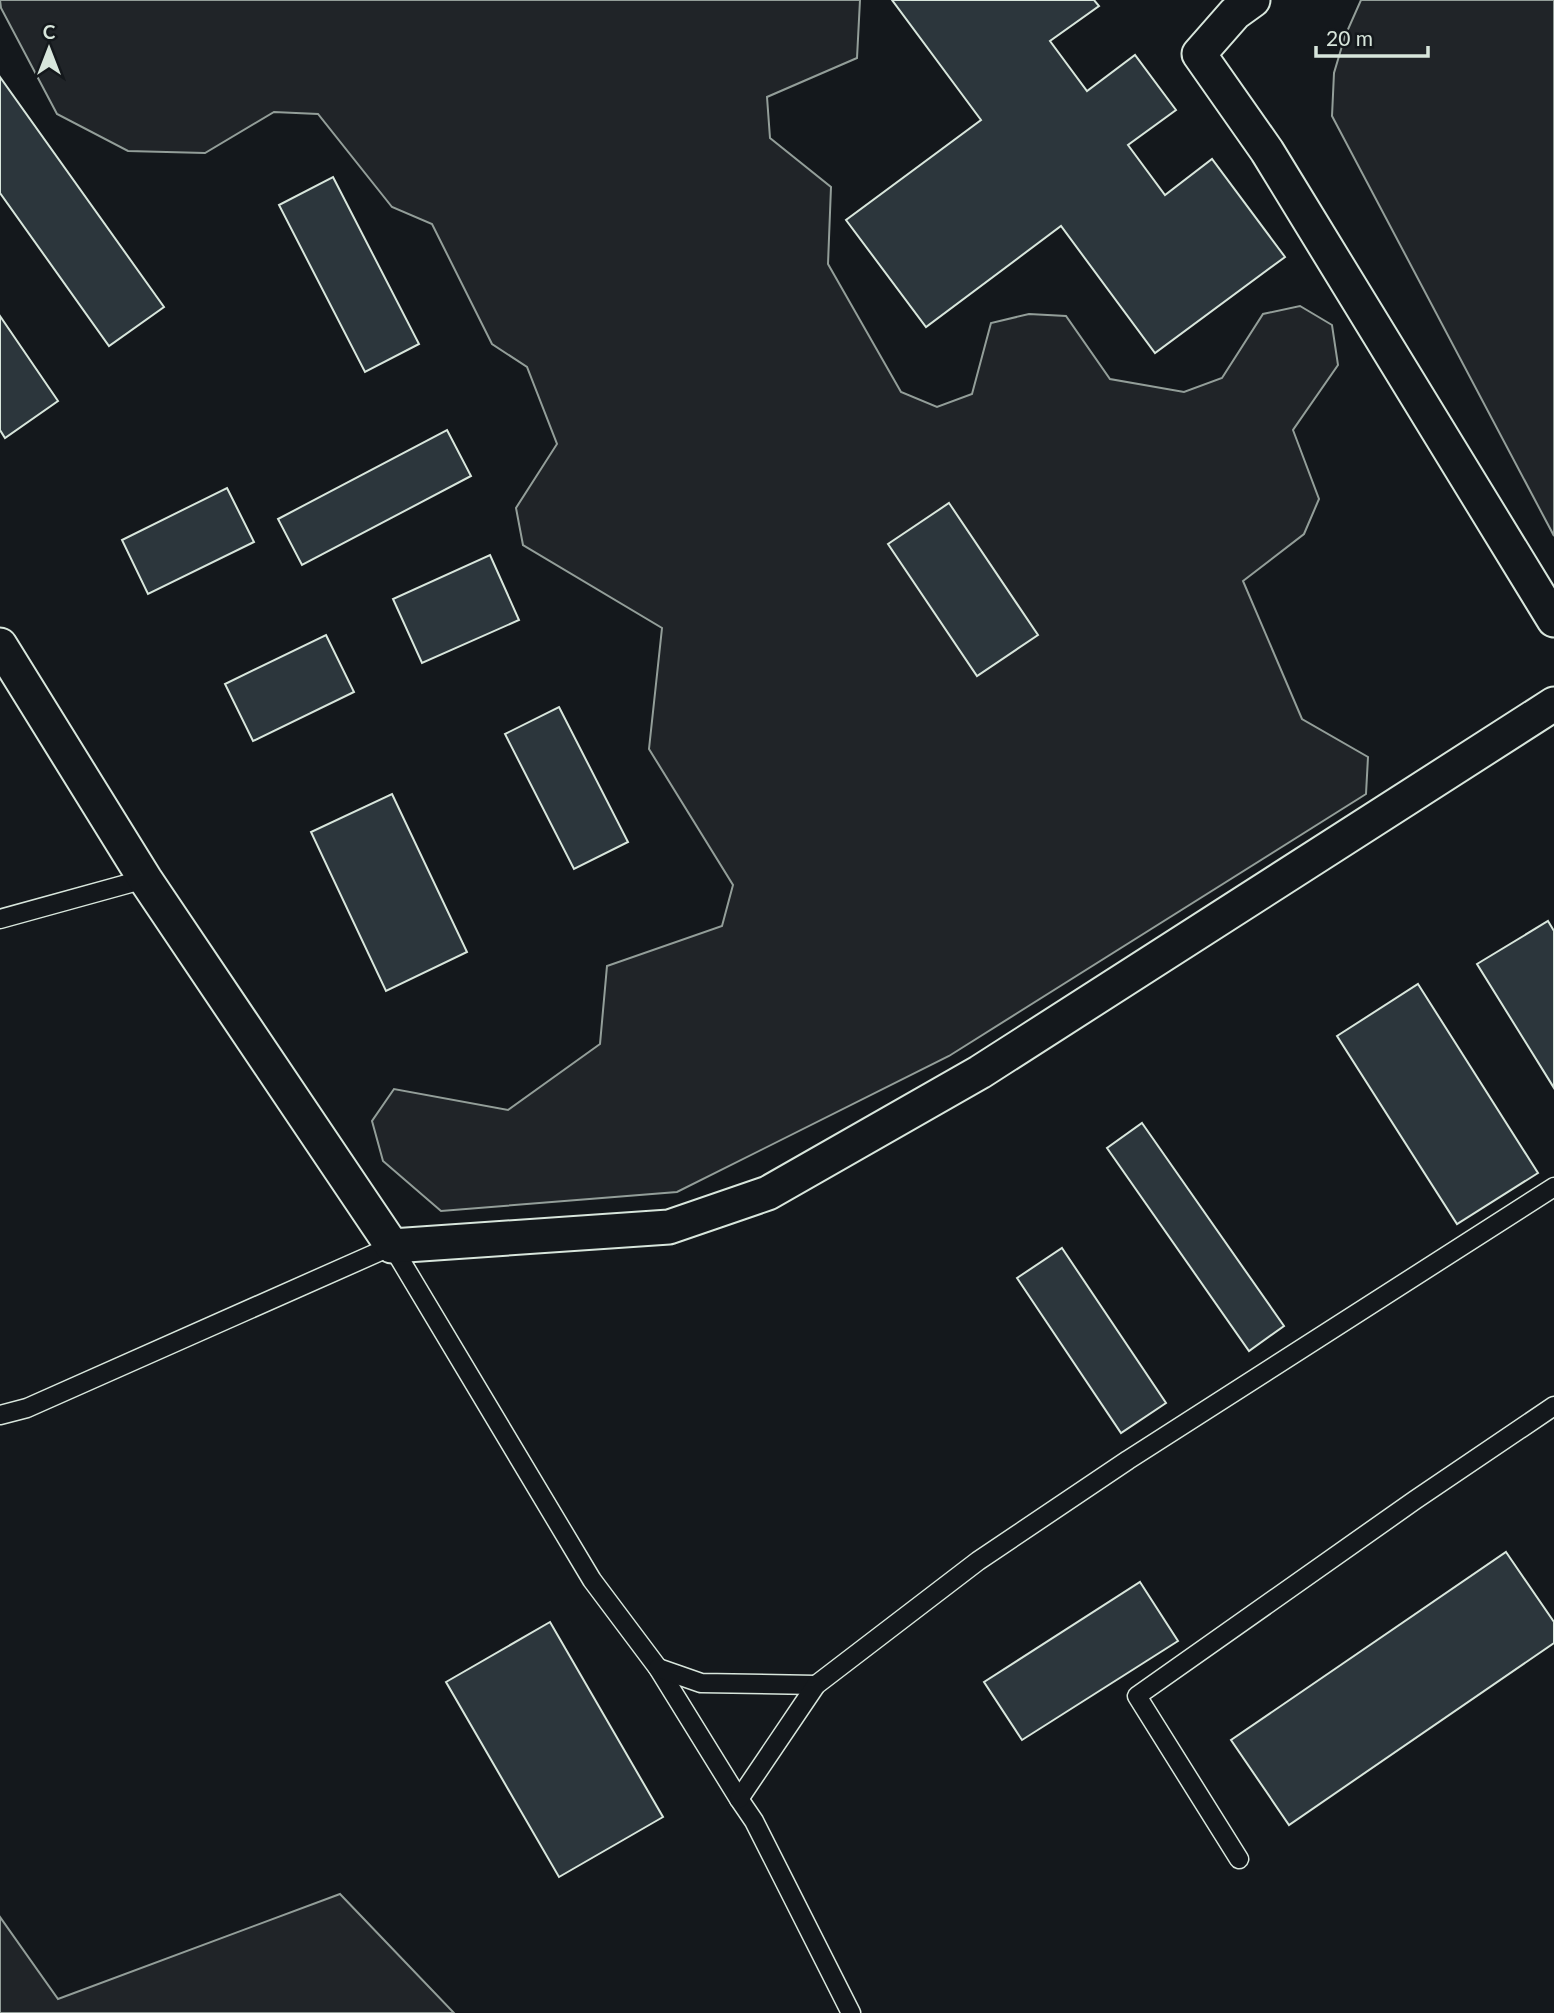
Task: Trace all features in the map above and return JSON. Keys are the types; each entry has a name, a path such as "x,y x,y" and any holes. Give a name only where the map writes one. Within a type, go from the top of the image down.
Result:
{"street":[{"path":"1253,0 1235,13 1199,54 1267,151 1554,620"},
{"path":"0,645 145,879 392,1245 669,1227 768,1194 980,1072 1554,704"}],"lane":[{"path":"0,919 145,879"},
{"path":"739,1799 816,1685 978,1562 1139,1453 1554,1187"},
{"path":"0,1415 27,1408 392,1245 593,1580 658,1668 754,1821 851,2013"},
{"path":"1239,1859 1137,1696 1415,1500 1554,1406"},
{"path":"658,1668 701,1683 816,1685"}],"shaded area":[{"path":"0,0 860,0 857,58 767,97 770,138 831,187 828,264 901,392 937,407 972,394 991,323 1029,314 1066,316 1110,379 1184,392 1222,378 1263,314 1300,306 1332,325 1338,365 1293,430 1319,499 1304,534 1243,581 1302,719 1368,757 1366,794 949,1056 677,1192 441,1211 383,1161 372,1121 394,1089 508,1110 600,1044 607,966 722,926 733,885 649,749 662,628 523,545 516,508 557,444 527,367 492,344 432,224 392,207 318,114 274,112 205,153 128,151 57,114 1,8"},
{"path":"1361,0 1554,0 1554,536 1332,116 1334,73 1345,36"},
{"path":"340,1894 454,2013 0,2013 0,1917 58,1999"}],"building":[{"path":"892,0 1094,0 1099,6 1050,41 1087,91 1135,55 1176,110 1128,145 1165,195 1212,159 1285,257 1155,353 1061,226 926,327 846,220 981,120"},
{"path":"0,77 164,307 109,346 0,193"},
{"path":"333,177 419,344 365,372 279,205"},
{"path":"0,316 58,401 5,438 0,430"},
{"path":"447,430 471,476 302,565 278,519"},
{"path":"227,488 254,542 148,594 122,540"},
{"path":"949,503 1038,635 977,676 888,544"},
{"path":"490,555 519,620 422,663 393,599"},
{"path":"326,635 354,692 253,741 225,684"},
{"path":"559,707 628,842 574,869 505,734"},
{"path":"392,794 467,952 386,991 311,832"},
{"path":"1548,921 1554,931 1554,1088 1477,964"},
{"path":"1418,984 1538,1173 1457,1224 1337,1036"},
{"path":"1142,1123 1284,1326 1249,1351 1107,1148"},
{"path":"1062,1248 1166,1403 1121,1433 1017,1278"},
{"path":"1506,1552 1554,1622 1554,1643 1289,1825 1231,1740"},
{"path":"1140,1582 1178,1641 1022,1740 984,1682"},
{"path":"550,1622 663,1817 559,1877 446,1682"}]}
